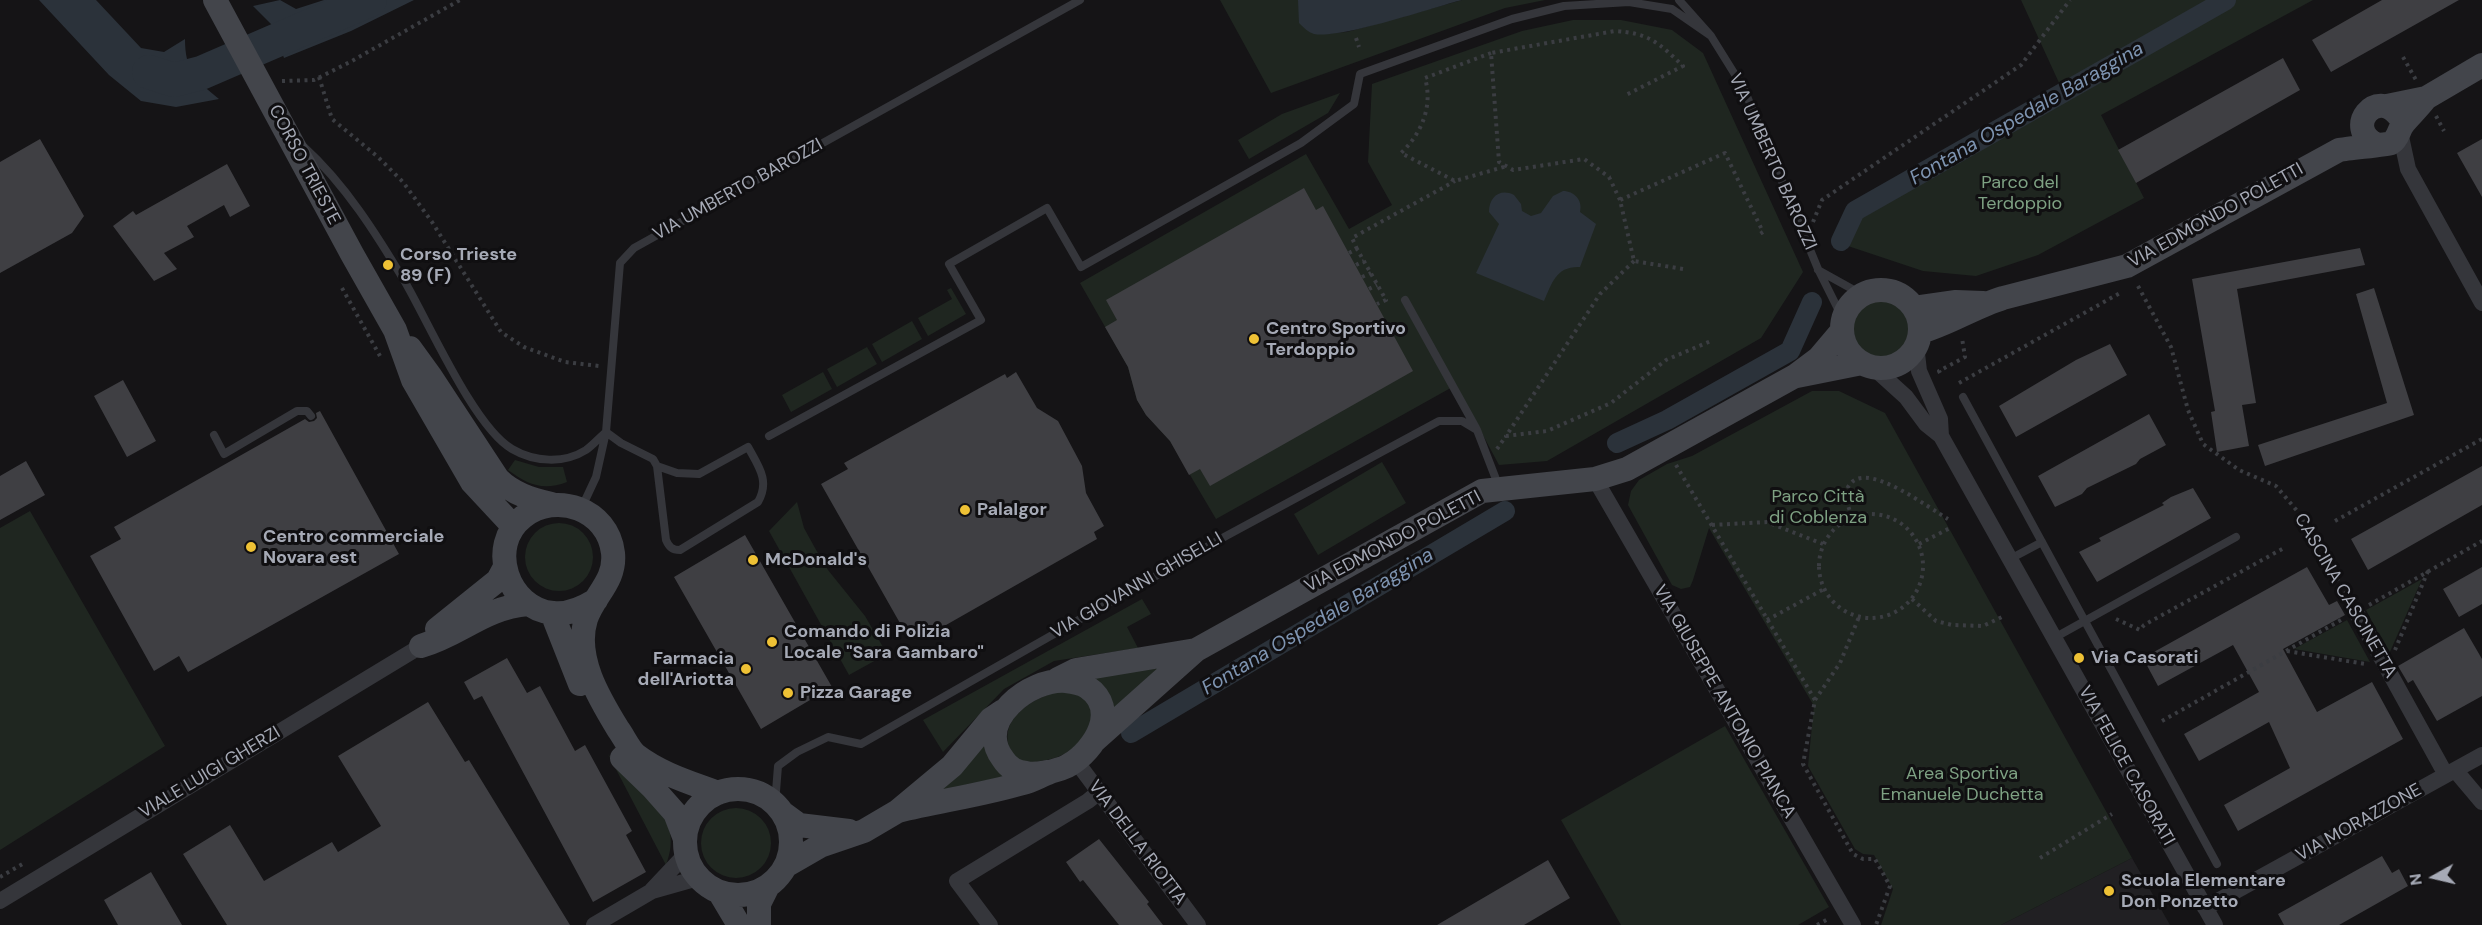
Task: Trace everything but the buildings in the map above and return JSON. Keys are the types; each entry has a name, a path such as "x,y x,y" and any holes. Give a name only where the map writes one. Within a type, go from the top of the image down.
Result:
{"street":[{"name":"CORSO TRIESTE","path":"218,6 395,330 431,377 498,479 507,488 525,497 551,504"},
{"name":"VIA EDMONDO POLETTI","path":"1918,339 1986,303 2127,266 2339,150 2389,137 2426,99 2482,65"},
{"name":"VIA EDMONDO POLETTI","path":"2339,150 2362,123 2368,111 2374,107 2426,99"},
{"path":"2387,106 2398,114 2389,137"},
{"path":"2362,123 2365,136 2389,137"},
{"path":"2389,137 2482,303"},
{"path":"1881,290 1894,292 1905,298 1914,308 1919,320 1919,371 1940,419 1941,436 1926,424 1906,398 1852,355 1845,345 1842,326 1848,307 1863,295 1881,290"},
{"name":"VIA EDMONDO POLETTI","path":"1914,308 1956,302 1986,303"},
{"name":"VIA EDMONDO POLETTI","path":"1094,741 1196,650 1482,491 1595,479 1627,469 1795,376 1824,353 1842,326"},
{"name":"CORSO TRIESTE","path":"395,330 413,380 472,483 513,526"},
{"path":"1868,366 1887,368 1899,364 1909,356 1918,339"},
{"name":"VIA EDMONDO POLETTI","path":"1795,376 1868,366"},
{"name":"VIA FELICE CASORATI","path":"1941,436 2215,925"},
{"name":"VIA GIUSEPPE ANTONIO PIANCA","path":"1595,479 1852,925"},
{"path":"528,604 512,586 505,567 506,546 513,526 525,515 551,504 567,504 581,509 598,521 606,531 613,553 611,574 586,619 583,644 586,664 607,711 634,753 662,773 718,793"},
{"path":"421,646 438,628 498,580 505,567"},
{"path":"421,646 442,640 490,612 510,605 528,604 552,613 573,611 596,600"},
{"name":"CASCINA CASCINETTA","path":"2356,612 2451,772 2482,802"},
{"path":"552,613 574,671 599,724 616,752 675,813 698,878 720,893 736,896 752,894 767,888 787,865 791,848 790,830 780,809"},
{"name":"VIALE LUIGI GHERZI","path":"0,901 421,646"},
{"name":"VIA EDMONDO POLETTI","path":"1054,680 1076,670 1196,650"},
{"path":"787,865 820,846 864,831 898,811 952,766 991,720 1025,691 1054,680 1078,683 1089,688 1097,696 1104,719 1101,731 1076,761 1024,783 898,811"},
{"path":"1005,710 996,733 996,744 1000,755 1015,770 1026,774 1048,772"},
{"name":"VIA MORAZZONE","path":"2205,908 2482,755"},
{"name":"VIA DELLA RIOTTA","path":"1076,761 1198,925"},
{"path":"652,891 685,846 688,824 695,811 705,800 718,793 734,789 750,790 765,796 799,825 823,830 864,831"},
{"path":"990,925 957,881 1099,792"},
{"path":"594,925 652,891 698,878"},
{"path":"759,925 759,904 767,888"},
{"path":"720,893 739,925"}],"lane":[{"name":"VIA UMBERTO BAROZZI","path":"581,509 596,477 606,432 620,263 634,248 1080,0"},
{"name":"VIA UMBERTO BAROZZI","path":"1679,0 1711,36 1744,89 1842,326"},
{"path":"769,436 981,320 949,264 1047,208 1081,267 1301,143 1353,104 1359,74 1512,18 1564,6 1629,2 1672,9 1711,36"},
{"path":"284,128 325,166 377,238 491,432 511,448 528,457 548,460 565,458 586,450 606,432 621,443 653,459 657,465 666,540 675,550 680,550 758,502 764,490 762,474 748,447 699,474 677,473 657,465"},
{"name":"VIA UMBERTO BAROZZI","path":"1818,269 1863,295"},
{"path":"1405,300 1477,430 1500,489"},
{"path":"1963,397 2217,864"},
{"path":"214,435 224,454 297,411 307,411 311,416"},
{"name":"VIA GIOVANNI GHISELLI","path":"780,809 778,766 797,752 828,737 861,744 1226,536 1438,421 1462,421 1477,430"},
{"path":"2054,638 2236,537"},
{"path":"2010,560 2042,542"}],"path":[{"path":"260,82 314,80 460,0"},
{"path":"1807,240 1822,200 2021,65 2070,0"},
{"path":"1455,181 1401,153 1418,131 1429,104 1425,78 1491,53 1615,31 1633,32 1654,40 1683,66 1624,96"},
{"path":"1356,38 1359,47"},
{"path":"1491,53 1499,162 1513,170 1584,159 1609,177 1620,200 1634,261"},
{"path":"2403,57 2444,131"},
{"path":"319,77 332,118 403,182 501,332 524,347 564,362 612,368"},
{"path":"1620,200 1725,153 1763,232 1760,234"},
{"path":"1377,304 1386,300 1352,238 1455,181 1507,166"},
{"path":"1349,253 1357,249"},
{"path":"1356,265 1364,261"},
{"path":"1634,261 1683,269"},
{"path":"1494,454 1600,294 1634,261"},
{"path":"1362,277 1371,273"},
{"path":"1369,289 1377,285"},
{"name":"CASCINA CASCINETTA","path":"2138,286 2171,347 2188,410 2203,444 2238,470 2276,486 2298,512 2356,612"},
{"path":"1958,384 2120,293"},
{"path":"1943,380 1939,371 1965,357 1961,335"},
{"path":"1506,436 1547,431 1611,404 1666,360 1711,341"},
{"path":"2335,521 2482,439"},
{"path":"1674,462 1815,700"},
{"path":"1852,517 1846,500 1846,490 1856,478 1864,477 1880,480 1948,519"},
{"path":"1873,513 1888,516 1901,522 1919,544 1923,558 1923,573 1919,587 1912,599 1901,609 1888,615 1873,618 1859,617 1845,611 1824,589 1819,559 1823,544 1832,531 1852,517 1873,513"},
{"path":"1712,525 1767,522 1823,544"},
{"path":"1919,544 1953,527"},
{"path":"2162,721 2482,541"},
{"path":"2115,618 2140,630 2144,625 2284,548"},
{"path":"1767,620 1824,589"},
{"path":"1912,599 1936,621 1952,625 1983,626 2002,617"},
{"path":"1859,617 1839,663 1815,700 1803,764 1853,854 1863,859 1875,859 1890,886 1876,925"},
{"path":"2040,858 2112,814"}],"shaded area":[{"path":"39,0 96,0 141,48 164,52 185,39 187,59 193,74 219,99 176,107 141,101 109,75"},
{"path":"280,0 296,9 324,0 414,0 351,31 284,58 271,24 253,6"},
{"path":"1298,0 1462,0 1365,28 1314,34 1299,23"},
{"path":"1563,191 1577,197 1580,212 1596,224 1580,267 1565,269 1560,273 1544,301 1476,273 1499,224 1489,212 1491,202 1496,195 1509,193 1514,195 1521,204 1522,211 1531,216 1541,213 1553,196"},
{"name":"Scuola Elementare Don Ponzetto","path":"2132,858 2170,925 2001,925"}],"green space":[{"path":"1220,0 1298,0 1316,34 1347,32 1462,0 1545,0 1505,8 1271,93"},
{"name":"Parco del Terdoppio","path":"2021,0 2313,0 2101,115 2144,198 2038,255 1976,276 1923,271 1845,245 1868,203 2066,98"},
{"path":"1573,20 1621,20 1672,30 1703,53 1803,272 1761,338 1547,461 1499,465 1456,385 1216,519 1170,441 1146,415 1137,400 1128,367 1080,283 1306,154 1349,229 1392,205 1368,162 1372,84 1522,31"},
{"path":"1340,93 1328,113 1249,159 1238,140 1282,114"},
{"path":"951,288 966,314 928,336 918,318 952,299 947,290"},
{"path":"1874,298 1886,298 1897,303 1905,311 1910,328 1908,340 1897,353 1886,358 1874,358 1863,353 1855,345 1850,334 1850,322 1855,311 1863,303"},
{"path":"912,321 922,339 882,362 872,344"},
{"path":"867,347 877,364 837,387 827,369"},
{"path":"823,372 832,389 791,412 782,395"},
{"path":"1812,391 1839,391 1885,413 2132,858 2001,925 1881,925 1893,889 1874,855 1863,854 1855,849 1808,766 1814,706 1709,528 1690,587 1681,589 1672,585 1628,505 1631,491 1639,480 1667,464 1692,456"},
{"path":"515,460 539,467 563,467 567,482 550,486 529,483 508,470"},
{"path":"1382,462 1406,503 1318,555 1294,514"},
{"path":"797,502 804,528 828,570 865,616 887,654 849,675 769,531"},
{"path":"30,511 165,746 0,850 0,528"},
{"path":"559,523 572,525 583,533 591,544 593,557 591,570 583,581 572,589 559,591 546,589 535,581 527,570 525,557 527,544 535,533 546,525"},
{"path":"2422,579 2389,654 2366,610"},
{"path":"1142,599 1151,614 1127,627 1138,648 1054,661 1004,689 943,752 923,720"},
{"path":"2347,620 2370,662 2294,649"},
{"path":"1181,655 1109,723 1089,677"},
{"path":"1069,690 1091,702 1096,722 1077,744 1062,755 1049,760 1026,763 1020,761 1008,746 1007,739 1012,721 1023,709 1037,700 1053,693"},
{"path":"1725,726 1829,907 1798,925 1621,925 1561,820"},
{"path":"991,730 1013,777 920,801"},
{"path":"608,754 644,790 664,816 670,830 671,847 666,865"},
{"path":"743,808 756,814 765,823 769,829 771,843 769,857 761,868 750,876 729,878 711,868 703,857 701,836 711,818 722,810"}],"waterway":[{"path":"149,72 174,80 201,73 370,0"},
{"name":"Fontana Ospedale Baraggina","path":"1841,241 1855,211 2226,0"},
{"name":"Fontana Ospedale Baraggina","path":"1617,443 1667,420 1790,351 1812,302"},
{"name":"Fontana Ospedale Baraggina","path":"1131,733 1505,511"}],"place":[{"name":"Corso Trieste 89 (F)","path":"388,265"},
{"name":"Centro Sportivo Terdoppio","path":"1254,339"},
{"name":"PalaIgor","path":"965,510"},
{"name":"Centro commerciale Novara est","path":"251,547"},
{"name":"McDonald's","path":"753,560"},
{"name":"Comando di Polizia Locale \"Sara Gambaro\"","path":"772,642"},
{"name":"Via Casorati","path":"2079,658"},
{"name":"Farmacia dell'Ariotta","path":"746,669"},
{"name":"Pizza Garage","path":"788,693"},
{"name":"Scuola Elementare Don Ponzetto","path":"2109,891"}],"park label":[{"name":"Parco Città di Coblenza","path":"1818,507"},
{"name":"Area Sportiva Emanuele Duchetta","path":"1962,784"}]}
